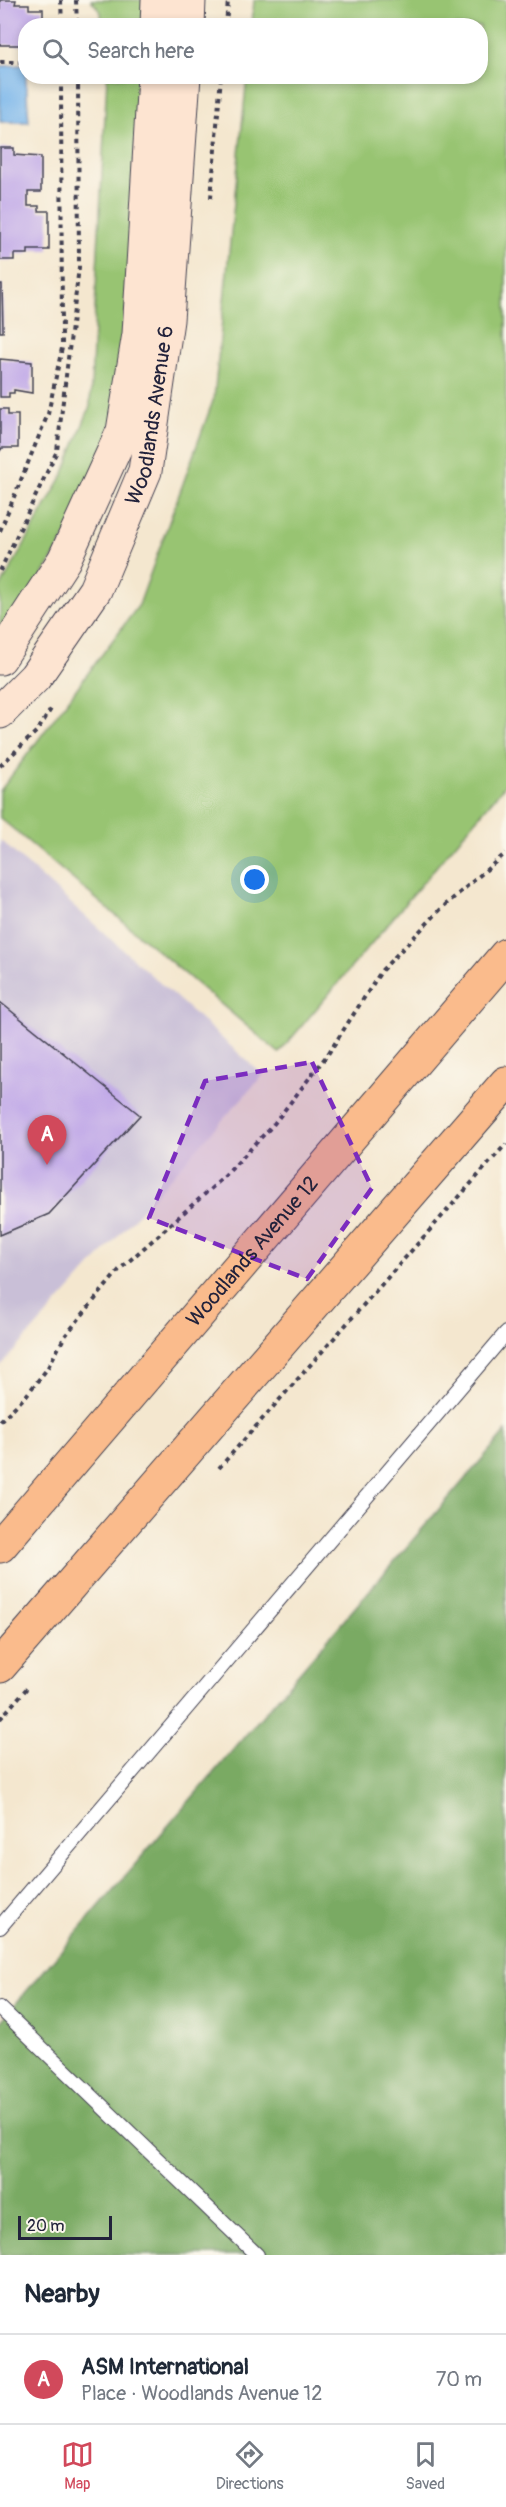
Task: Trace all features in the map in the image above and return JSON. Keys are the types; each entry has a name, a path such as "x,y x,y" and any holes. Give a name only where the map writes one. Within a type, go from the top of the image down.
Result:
{"main road":[{"name":"Woodlands Avenue 12","path":"0,1546 506,955"},
{"path":"0,1666 506,1083"}],"street":[{"path":"157,18 158,0"},
{"path":"188,18 189,0"},
{"name":"Woodlands Avenue 6","path":"0,658 64,560 123,431 139,333 154,84"},
{"name":"Woodlands Avenue 6","path":"0,712 35,677 95,590 145,471 167,320 183,84"}],"lane":[{"path":"0,1927 506,1333"},
{"path":"0,2008 256,2255"}],"path":[{"path":"61,0 62,18"},
{"path":"76,0 77,18"},
{"path":"227,18 228,0"},
{"path":"0,62 18,62"},
{"path":"0,531 48,414 62,348 61,84"},
{"path":"0,571 11,554 57,451 79,267 78,84"},
{"path":"0,1421 26,1397 47,1369 65,1336 119,1270 224,1177 273,1125 328,1054 382,970 444,906 506,854"},
{"path":"212,1475 506,1144"},
{"path":"0,1719 31,1683"}],"highlighted area":[{"path":"312,1062 372,1188 307,1279 149,1218 205,1081"}],"shaded area":[{"path":"0,840 263,1075 0,1367"}],"green space":[{"path":"91,0 146,0 145,18 101,18 101,12"},
{"path":"254,0 506,0 506,784 279,1053 0,818 0,791 139,605 214,398 246,84 488,84 488,18 253,18"},
{"path":"107,84 142,84 117,449 0,648 0,588 64,473 90,406"},
{"path":"506,1431 506,2255 0,2255 0,2022"}],"water":[{"path":"18,65 18,84 26,84 29,122 0,122 0,66"}],"building":[{"path":"0,0 16,0 15,4 29,4 29,9 43,9 43,18 18,18 18,45 0,45"},
{"path":"0,148 14,148 14,155 41,157 41,192 28,192 28,206 39,206 39,211 49,211 49,250 28,250 28,254 14,254 14,260 0,260"},
{"path":"0,284 2,284 3,332 0,332"},
{"path":"0,359 32,362 32,393 14,390 14,393 9,393 9,397 0,397"},
{"path":"0,409 8,409 8,415 18,415 18,448 2,448 0,451"},
{"path":"0,1002 140,1115 49,1214 0,1235"}],"place":[{"name":"ASM International","path":"47,1165"}]}
